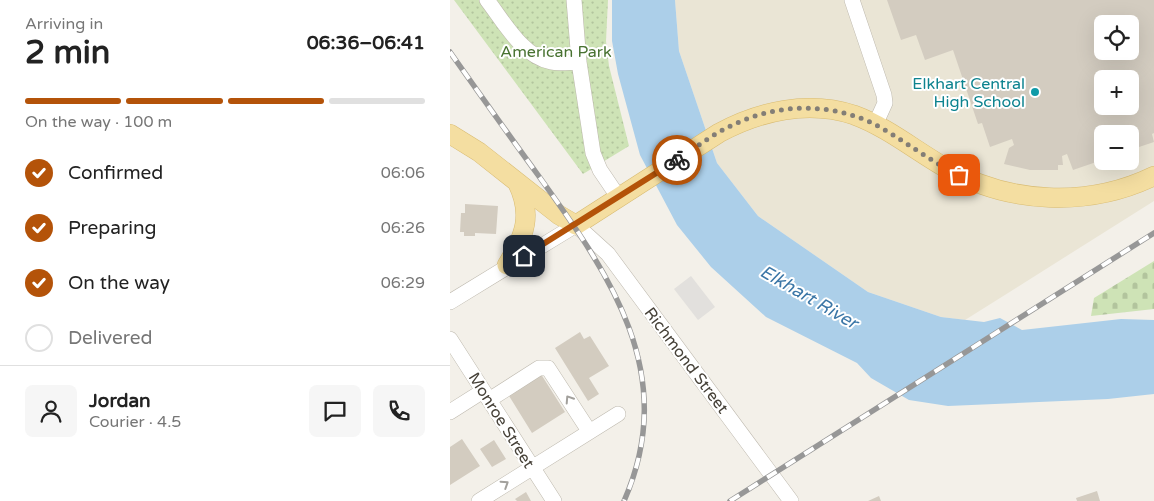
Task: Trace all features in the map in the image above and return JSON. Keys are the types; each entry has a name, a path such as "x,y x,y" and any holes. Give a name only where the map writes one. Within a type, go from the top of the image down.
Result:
{"main road":[{"path":"450,134 479,152 559,215 576,225 718,133 742,120 767,112 808,108 854,115 875,125 947,169 980,185 1009,194 1046,198 1091,196 1117,190 1154,176"},
{"path":"507,265 523,236 526,216 525,197 517,181"}],"street":[{"path":"487,0 525,48 538,58 552,63 579,62"},
{"path":"574,0 579,62 595,160 609,186 619,198"},
{"path":"852,0 884,95 885,103 875,125"},
{"path":"450,302 507,265 576,225"},
{"name":"Richmond Street","path":"576,225 608,254 791,501"},
{"name":"Monroe Street","path":"450,339 554,501"},
{"path":"450,412 540,368 548,368 589,431"},
{"path":"480,501 531,467 618,414"}],"shaded area":[{"name":"Elkhart Central High School","path":"675,0 1154,0 1154,201 965,320 941,317 868,292 758,216 717,163 679,51"},
{"path":"691,276 715,307 698,320 674,289"}],"green space":[{"name":"American Park","path":"454,0 608,0 606,41 609,66 629,146 583,174"},
{"path":"1154,261 1154,309 1091,316 1094,298"}],"water":[{"name":"Elkhart River","path":"612,0 675,0 679,51 717,163 758,216 868,292 941,317 984,322 1000,318 1022,330 1121,319 1154,320 1154,394 1108,399 948,406 909,400 871,378 857,363 766,317 711,267 677,225 640,155 618,74 612,41"}],"building":[{"name":"Elkhart Central High School","path":"887,0 1154,0 1154,133 1152,134 1154,142 1139,147 1139,125 1094,125 1094,163 1073,170 1067,154 1062,156 1063,165 1058,165 1058,170 1030,170 1004,164 1009,148 1014,145 1012,139 990,147 982,123 978,124 953,50 925,60 916,35 901,40"},
{"path":"465,204 498,206 496,234 475,233 475,236 464,236 464,232 460,232 461,213 465,213"},
{"path":"580,332 584,339 590,336 609,366 589,378 599,394 588,401 555,348"},
{"path":"539,371 565,412 532,433 506,391"},
{"path":"462,439 480,466 450,485 450,447"},
{"path":"494,440 506,459 492,467 480,449"},
{"path":"1097,491 1100,501 1077,501 1076,498"},
{"path":"526,492 531,501 517,501 515,499"},
{"path":"879,496 881,501 868,501"}],"railway":[{"path":"450,52 590,250 612,289 629,328 640,368 644,411 639,455 624,501"},
{"path":"730,501 1154,233"}],"way so far":[{"path":"677,160 718,133 742,120 767,112 808,108 854,115 875,125 959,175"}],"place":[{"name":"Elkhart Central High School","path":"1035,92"}],"route":[{"path":"524,256 677,160"}]}
